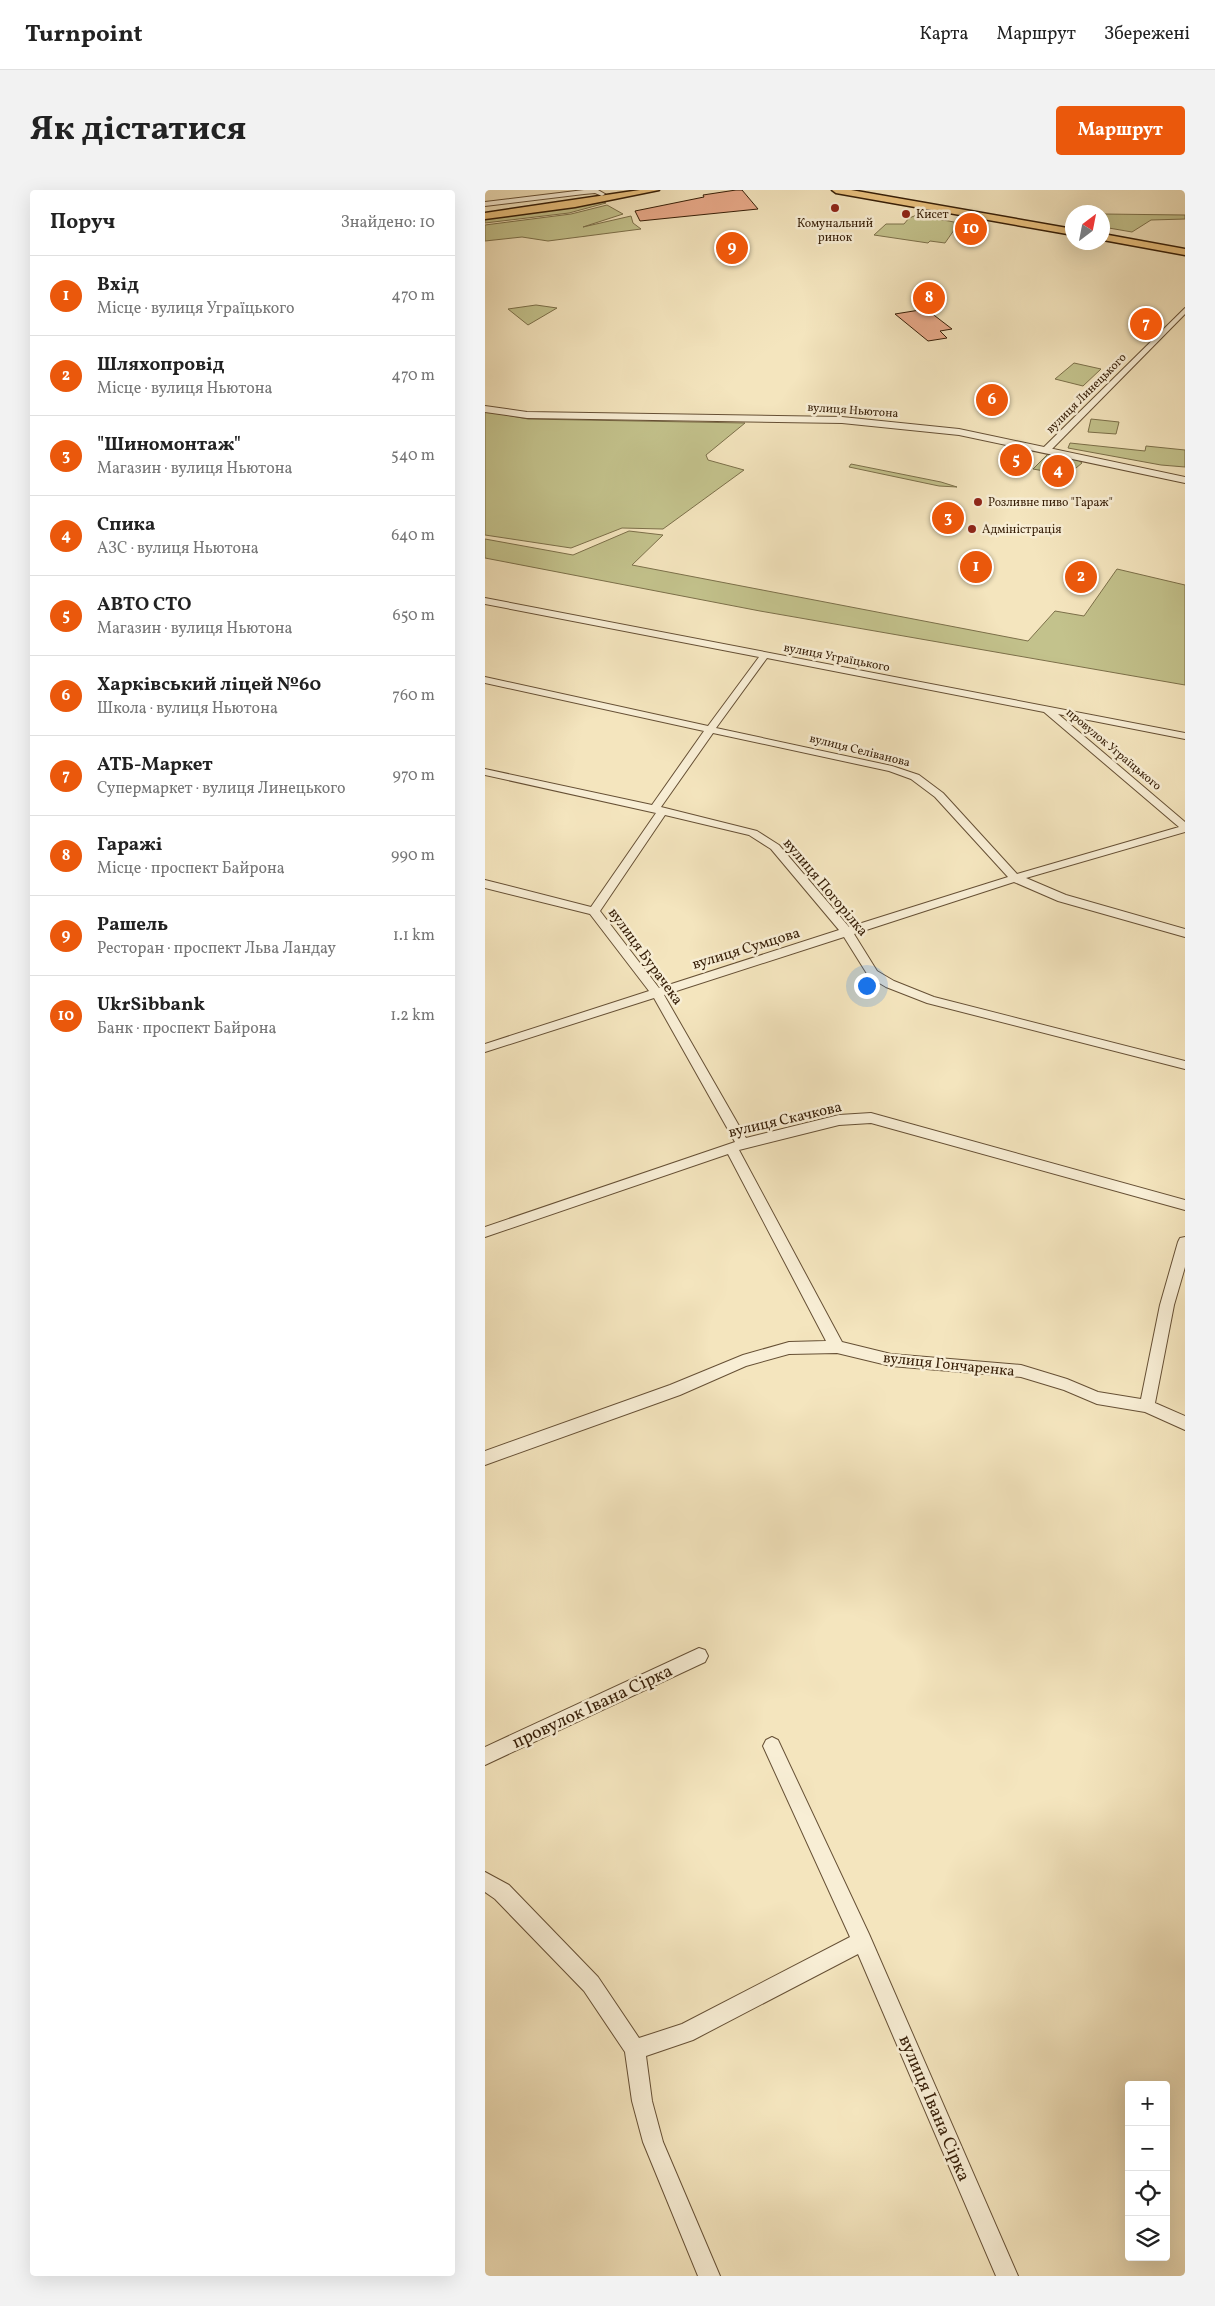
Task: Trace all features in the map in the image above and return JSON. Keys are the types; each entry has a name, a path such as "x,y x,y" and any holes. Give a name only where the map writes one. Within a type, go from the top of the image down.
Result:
{"main road":[{"path":"485,211 605,197 626,190"},
{"path":"485,216 655,190"},
{"path":"836,190 1065,231"},
{"path":"1110,238 1185,252"}],"street":[{"path":"485,204 506,198 596,191 605,197"},
{"name":"вулиця Линецького","path":"1046,450 1185,310"},
{"name":"вулиця Ньютона","path":"485,409 527,415 842,420 959,432 1185,480"},
{"name":"вулиця Уграїцького","path":"485,601 1185,736"},
{"path":"594,911 711,728 764,656"},
{"name":"вулиця Селіванова","path":"485,680 711,728 892,769 915,777 939,794 1015,878 1062,898 1185,933"},
{"name":"провулок Уграїцького","path":"1047,710 1185,828"},
{"name":"вулиця Погорілка","path":"485,772 718,823 765,838 789,863 847,932 873,974 911,994 1185,1065"},
{"name":"провулок Уграїцького","path":"1015,878 1185,828"},
{"name":"вулиця Сумцова","path":"485,1048 1015,878"},
{"name":"вулиця Бурачека","path":"485,884 594,911 656,992 737,1146 837,1347"},
{"name":"вулиця Скачкова","path":"485,1232 737,1146 839,1120 871,1118 1185,1205"},
{"path":"1147,1406 1167,1305 1185,1242"},
{"name":"вулиця Гончаренка","path":"485,1458 675,1390 743,1361 789,1348 837,1347 891,1360 1021,1372 1067,1385 1097,1398 1147,1406 1185,1423"},
{"name":"провулок Івана Сірка","path":"485,1756 699,1656"},
{"name":"вулиця Івана Сірка","path":"772,1746 862,1941 1007,2276"},
{"path":"485,1881 501,1892 591,1984 635,2049 642,2101 653,2142 709,2276"},
{"path":"635,2049 686,2033 862,1941"}],"shaded area":[{"path":"602,201 606,203 569,213 485,223 485,217"},
{"path":"607,205 623,214 583,227 631,216 633,223 641,229 548,241 522,237 485,241 485,225 571,214"},
{"path":"1110,214 1185,215 1185,219 1151,220 1132,232 1110,228"},
{"path":"917,215 959,223 945,243 930,241 928,243 874,235 886,224 904,224 909,218"},
{"path":"536,305 557,308 528,325 508,309"},
{"path":"1074,363 1101,369 1083,386 1055,379"},
{"path":"485,411 528,419 745,423 706,455 708,460 744,470 663,529 622,528 571,548 485,535"},
{"path":"1091,419 1119,422 1116,434 1088,432"},
{"path":"1070,443 1145,451 1146,446 1185,450 1185,467 1161,465 1068,448"},
{"path":"1048,454 1078,460 1082,463 1076,468 1052,470 1055,473 1033,469"},
{"path":"851,464 957,487 939,486 849,467"},
{"path":"629,531 663,535 632,565 1028,641 1055,611 1084,616 1117,569 1185,585 1185,685 760,611 485,558 485,539 573,555"}],"building":[{"path":"742,190 758,209 640,221 635,211 704,197 703,195"},
{"path":"926,309 952,329 940,331 947,338 928,341 895,314"}],"place":[{"name":"Комунальний ринок","path":"835,208"},
{"name":"Кисет","path":"906,214"},
{"name":"UkrSibbank","path":"971,229"},
{"name":"Рашель","path":"732,248"},
{"name":"Гаражі","path":"929,298"},
{"name":"АТБ-Маркет","path":"1146,324"},
{"name":"Харківський ліцей №60","path":"992,400"},
{"name":"АВТО СТО","path":"1016,460"},
{"name":"Спика","path":"1058,471"},
{"name":"Розливне пиво \"Гараж\"","path":"978,502"},
{"name":"\"Шиномонтаж\"","path":"948,518"},
{"name":"Адміністрація","path":"972,529"},
{"name":"Вхід","path":"976,567"},
{"name":"Шляхопровід","path":"1081,577"}]}
